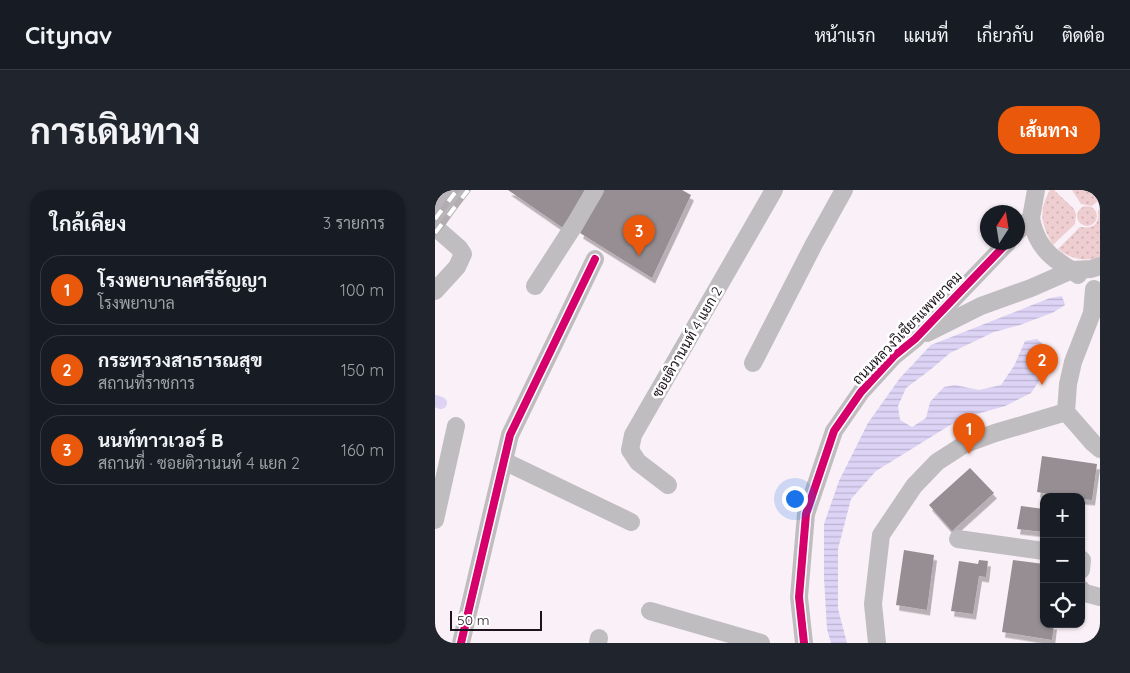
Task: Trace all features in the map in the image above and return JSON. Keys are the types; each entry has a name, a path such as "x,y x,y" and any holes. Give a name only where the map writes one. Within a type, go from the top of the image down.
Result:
{"main road":[{"path":"435,210 455,191"},
{"path":"435,221 455,191"}],"street":[{"path":"535,286 595,190"},
{"name":"ซอยติวานนท์ 4 แยก 2","path":"669,485 638,462 630,450 633,434 774,190"},
{"path":"753,363 844,190"},
{"path":"1036,190 1031,218 1033,228 1041,245 1055,259 1097,289 1092,313 1071,369 1066,412 1100,449"},
{"path":"1025,224 1031,218"},
{"path":"435,227 459,248 463,254 457,267 435,291"},
{"name":"ถนนหลวงวิเชียรแพทยาคม","path":"804,643 799,597 806,514 834,431 861,392 894,356 915,339 1000,250"},
{"path":"461,643 510,435 595,258"},
{"name":"ถนนหลวงวิเชียรแพทยาคม","path":"915,339 981,306 1031,288 1072,270 1100,266"},
{"path":"877,643 873,604 881,534 914,486 937,462 965,444 1066,412"},
{"path":"435,520 455,426"},
{"path":"504,461 631,522"},
{"path":"958,539 1040,550"},
{"path":"1085,593 1100,597"},
{"path":"650,611 761,643"}],"shaded area":[{"path":"1050,190 1054,190 1074,209 1076,214 1075,224 1053,245 1046,231 1043,218 1044,205"},
{"path":"1072,190 1100,190 1100,199 1092,206 1081,204"},
{"path":"1087,206 1094,209 1097,216 1094,223 1087,226 1080,223 1077,216 1080,209"},
{"path":"1100,209 1100,257 1078,259 1058,249 1080,227 1095,225 1098,219 1098,210"},
{"path":"1062,296 1065,305 1054,312 1020,325 994,332 950,353 906,388 898,406 900,420 912,427 926,418 930,402 944,387 955,385 979,390 1001,385 1014,366 1025,341 1037,339 1051,351 1050,363 1031,393 1005,406 960,419 876,471 851,499 838,549 838,609 847,643 831,643 827,629 824,578 824,524 839,481 868,423 900,378 931,345 1050,298"}],"building":[{"path":"508,190 586,190 563,228"},
{"path":"604,190 682,190 691,195 652,278 580,233"},
{"path":"1042,456 1097,464 1092,500 1085,499 1085,493 1037,492"},
{"path":"970,468 994,493 952,531 929,505"},
{"path":"1021,506 1040,508 1040,532 1017,529"},
{"path":"904,550 934,555 927,610 896,605"},
{"path":"979,560 988,561 986,577 979,576 973,614 951,611 959,561 978,564"},
{"path":"1013,560 1040,563 1040,628 1054,628 1052,640 1002,632"}],"waterway":[{"path":"435,401 441,403"}],"railway":[{"path":"435,219 457,190"},
{"path":"435,233 468,190"}],"cycle path":[{"path":"804,643 799,597 806,514 834,431 861,392 894,356 915,339 1000,250"},
{"path":"461,643 510,435 595,259"}],"place":[{"name":"นนท์ทาวเวอร์ B","path":"639,256"},
{"name":"กระทรวงสาธารณสุข","path":"1042,385"},
{"name":"โรงพยาบาลศรีธัญญา","path":"969,454"}]}
